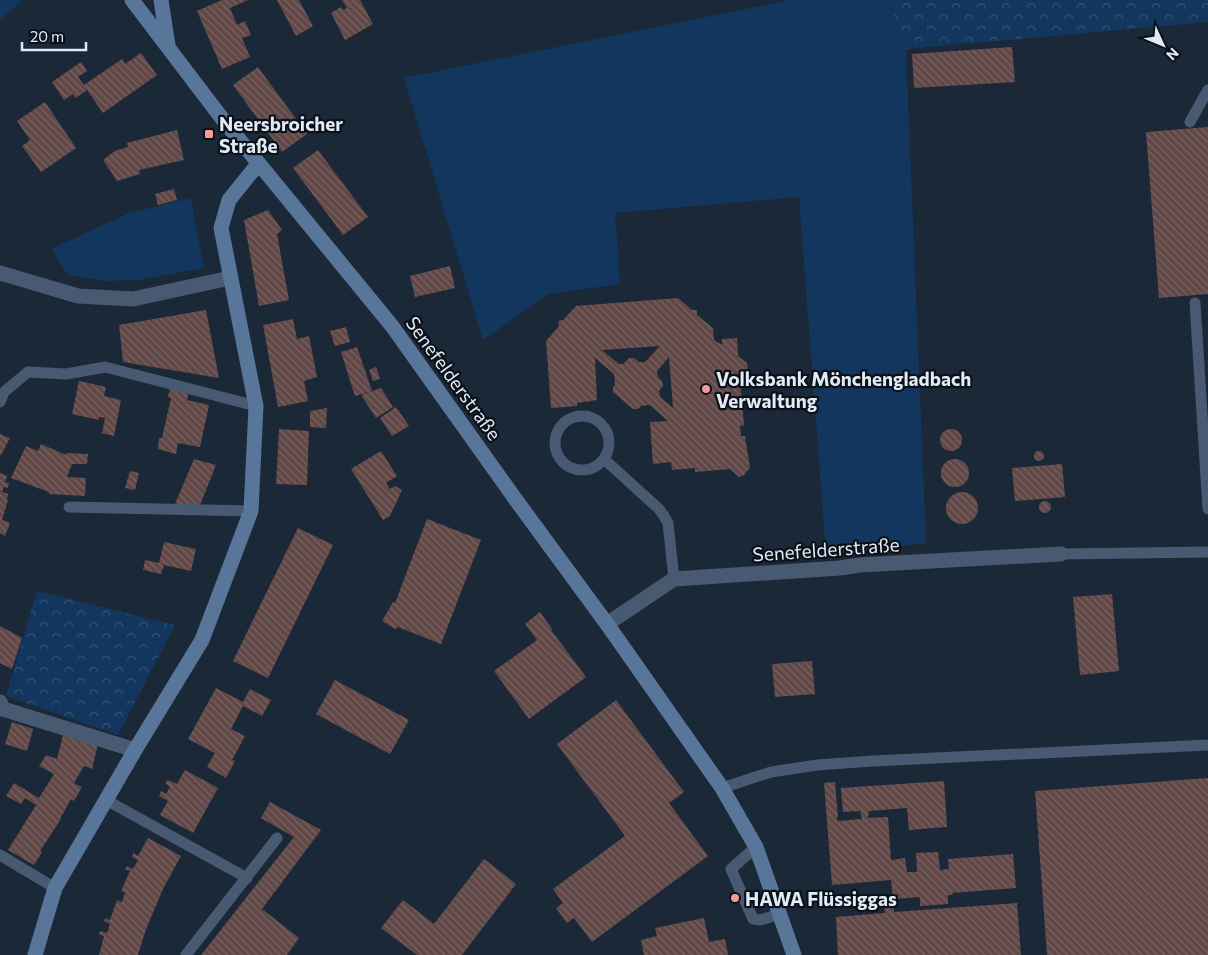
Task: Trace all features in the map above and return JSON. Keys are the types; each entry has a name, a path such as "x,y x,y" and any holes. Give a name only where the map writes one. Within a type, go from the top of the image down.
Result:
{"street":[{"path":"35,955 55,888 135,750 202,640 251,510 256,406 221,228 229,200 258,164 132,0"},
{"path":"161,0 169,48"},
{"name":"Senefelderstraße","path":"258,164 392,326 607,624 722,788 756,847 794,955"},
{"path":"0,273 78,296 133,299 230,278"},
{"name":"Senefelderstraße","path":"674,579 1061,554"},
{"path":"607,624 674,579"},
{"path":"0,702 3,709 135,750"}],"lane":[{"path":"1190,122 1208,90"},
{"path":"1195,303 1208,509"},
{"path":"0,402 4,392 28,372 66,374 105,367 256,406"},
{"path":"582,416 598,421 608,434 608,451 604,459 588,469 570,468 557,455 555,446 559,428 565,421 582,416"},
{"path":"604,459 659,509 664,516 668,523 674,579"},
{"path":"69,507 251,510"},
{"path":"1061,554 1208,552"},
{"path":"722,788 770,772 817,765 873,760 1208,745"},
{"path":"106,800 247,878"},
{"path":"186,955 277,838"},
{"path":"756,847 731,869 753,919 760,920 780,914"},
{"path":"0,855 55,888"}],"green space":[{"path":"0,0 23,0 0,20"},
{"path":"790,0 889,0 906,49 926,543 826,554 799,197 615,213 620,284 549,294 483,340 404,78"},
{"path":"889,0 1208,0 1208,22 906,49"},
{"path":"191,198 204,268 139,280 104,281 68,275 51,249 129,213"},
{"path":"37,591 175,625 118,735 6,696"}],"building":[{"path":"222,0 248,0 230,8 237,25 245,21 251,35 242,38 250,57 222,69 197,11"},
{"path":"277,0 299,0 313,26 296,36"},
{"path":"342,0 360,0 373,24 345,40 331,13 341,7 343,10 347,8"},
{"path":"1012,47 1015,82 914,88 912,54"},
{"path":"141,53 157,75 103,113 87,90 76,98 73,94 64,100 52,82 81,62 87,71 78,77 84,85 122,59 125,64"},
{"path":"258,67 307,134 282,152 233,85"},
{"path":"45,102 76,148 41,172 22,146 30,140 17,121"},
{"path":"1208,127 1208,294 1159,298 1146,132"},
{"path":"177,130 184,160 139,170 140,174 117,181 103,160 115,151 128,147 127,143"},
{"path":"318,150 368,217 343,235 293,168"},
{"path":"174,189 177,200 158,205 155,194"},
{"path":"268,210 282,230 277,234 289,300 259,306 244,220"},
{"path":"450,266 455,288 415,297 410,276"},
{"name":"Volksbank Mönchengladbach Verwaltung","path":"678,298 692,310 697,310 697,315 713,328 714,340 722,345 722,339 737,338 738,356 747,363 748,369 740,378 744,426 740,425 741,436 745,436 750,468 743,476 739,477 730,469 695,472 695,468 672,470 671,462 653,464 650,422 668,421 650,405 633,409 613,392 615,385 614,374 595,358 597,400 577,403 577,406 551,408 546,341 559,326 558,321 563,320 576,306","holes":["660,346 645,362 629,358 623,364 619,364 602,350","669,357 673,408 660,397 659,391 663,386 657,371"]},
{"path":"206,310 219,378 123,362 119,325"},
{"path":"293,319 297,339 309,336 317,377 304,381 308,401 278,407 263,325"},
{"path":"346,327 350,342 335,346 330,331"},
{"path":"357,347 372,391 355,396 341,352"},
{"path":"376,367 380,379 373,381 369,370"},
{"path":"79,381 106,387 104,396 121,400 114,436 102,433 105,418 99,417 99,420 72,414"},
{"path":"170,387 189,391 187,400 209,405 200,447 178,443 176,454 158,449 159,438 162,438 171,398 168,397"},
{"path":"381,388 393,407 376,418 361,395"},
{"path":"396,407 409,426 392,436 380,418"},
{"path":"327,408 326,428 310,427 310,411"},
{"path":"279,429 309,431 307,485 276,484"},
{"path":"951,429 959,432 962,440 959,448 951,451 943,448 940,440 943,432"},
{"path":"0,434 10,438 1,455 0,455"},
{"path":"41,444 66,455 66,453 88,454 87,464 72,464 67,477 86,478 85,496 49,494 49,492 11,478 26,446 38,451"},
{"path":"381,451 397,476 386,483 390,489 395,486 402,490 390,516 383,520 351,469"},
{"path":"1039,451 1044,456 1039,461 1034,456"},
{"path":"194,459 216,465 200,505 175,504"},
{"path":"955,459 965,463 969,473 965,483 955,487 945,483 941,473 945,463"},
{"path":"1062,464 1065,497 1015,501 1012,468"},
{"path":"130,471 139,473 135,490 125,488"},
{"path":"0,473 7,476 5,482 9,483 8,488 4,487 2,492 8,494 8,500 2,520 10,523 5,536 0,533"},
{"path":"962,492 968,493 973,497 977,502 977,514 973,519 968,523 962,524 956,523 951,519 947,514 946,508 947,502 951,497 956,493"},
{"path":"1047,501 1050,502 1050,512 1043,513 1040,512 1039,505 1040,502"},
{"path":"427,519 481,540 441,644 398,627 395,629 382,621 393,602 395,603"},
{"path":"298,528 333,545 268,678 233,661"},
{"path":"164,542 196,549 191,571 164,565 161,574 143,570 145,560 159,563"},
{"path":"1112,594 1119,671 1080,675 1073,597"},
{"path":"540,612 586,677 529,719 494,671 537,640 525,624"},
{"path":"0,626 22,638 12,669 0,663"},
{"path":"812,661 815,694 775,697 772,664"},
{"path":"335,680 409,720 390,754 316,714"},
{"path":"216,688 243,702 250,689 271,700 262,716 243,706 231,729 245,736 232,760 235,761 226,778 207,767 215,753 188,739"},
{"path":"616,700 684,792 669,803 708,856 592,942 574,918 567,923 556,908 563,903 553,889 625,836 557,744"},
{"path":"12,722 33,729 27,751 5,744"},
{"path":"63,735 98,744 92,769 84,766 74,783 82,787 74,801 71,799 61,819 40,851 42,852 34,865 8,850 36,805 25,798 21,804 6,796 14,783 39,798 54,774 39,766 46,755 57,759"},
{"path":"185,770 218,788 193,833 160,815 168,801 159,796 161,791 166,794 170,787 165,783 168,780 177,784"},
{"path":"1208,778 1208,955 1047,955 1035,791"},
{"path":"944,781 947,827 909,830 907,808 869,811 868,818 888,817 891,860 905,858 907,872 917,872 916,853 938,852 940,870 949,869 948,859 1013,854 1016,888 952,893 953,895 948,895 948,904 920,906 920,897 893,899 891,880 832,885 824,783 835,782 837,821 862,819 860,811 843,812 841,788"},
{"path":"270,802 321,830 262,909 299,938 287,955 201,955 294,837 261,818"},
{"path":"148,838 181,856 154,910 138,955 99,955 104,936 99,934 100,931 107,933 110,924 104,921 105,918 110,920 117,900 122,902 125,892 121,891 130,871 125,869 127,866 133,869 138,860 132,857 133,853 138,856"},
{"path":"484,859 516,884 462,955 417,955 381,928 403,900 434,924"},
{"path":"884,899 893,899 894,912 1017,903 1021,955 838,955 836,917 885,913"},
{"path":"704,918 709,942 725,939 728,955 644,955 641,940 657,936 655,928"}],"place":[{"name":"Neersbroicher Straße","path":"209,134"},
{"name":"Volksbank Mönchengladbach Verwaltung","path":"706,389"},
{"name":"HAWA Flüssiggas","path":"735,898"}]}
